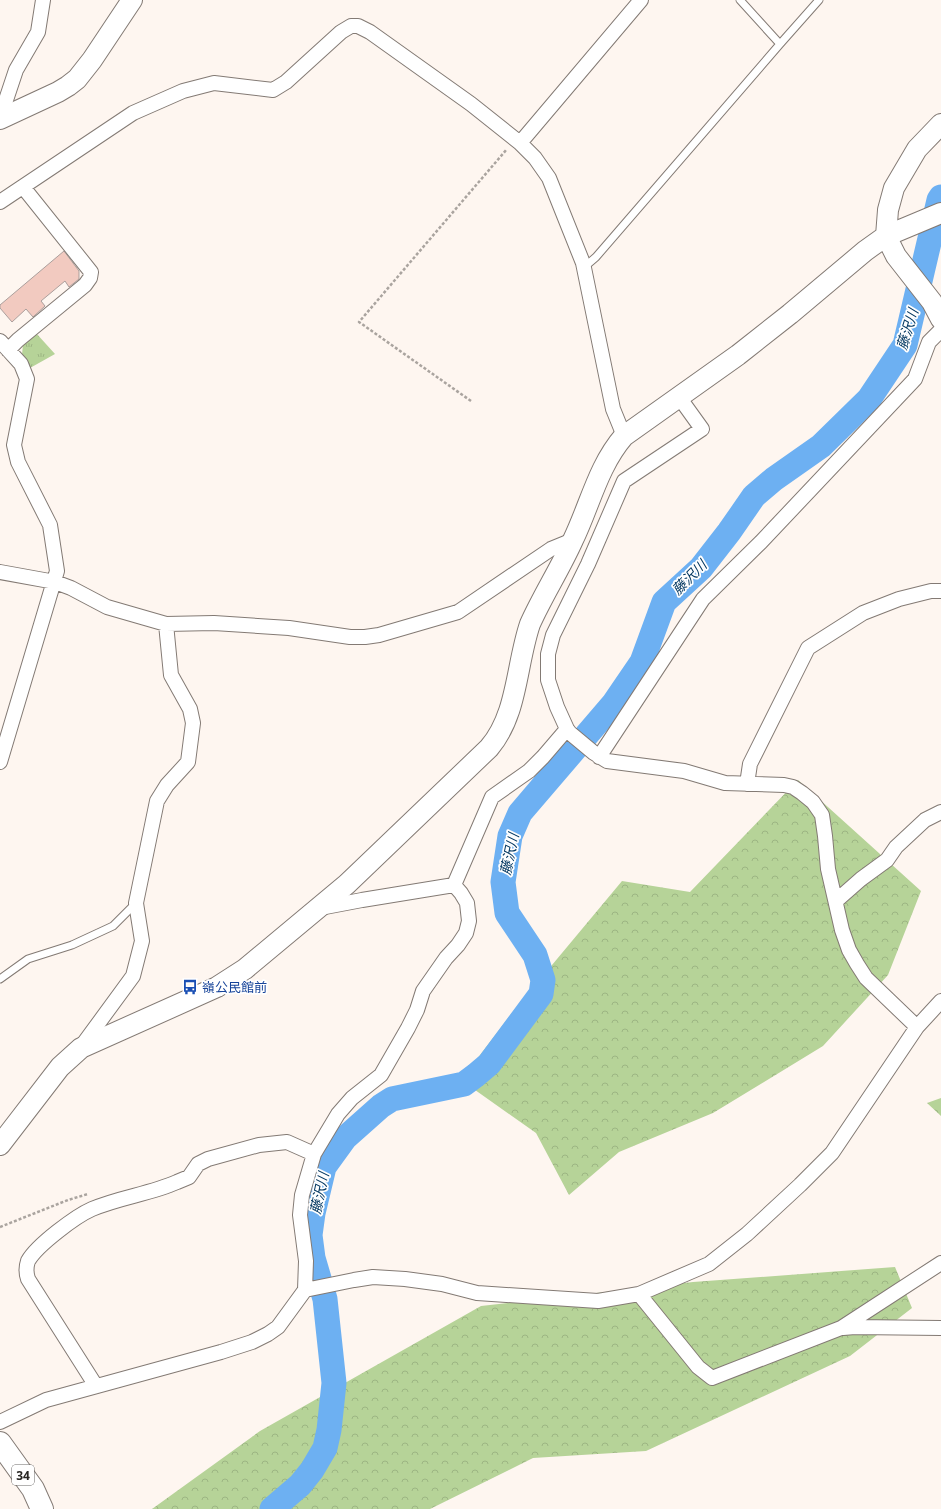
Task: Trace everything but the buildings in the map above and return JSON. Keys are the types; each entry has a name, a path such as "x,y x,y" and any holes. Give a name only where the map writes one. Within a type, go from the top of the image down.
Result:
{"main road":[{"name":"34","path":"0,1443 33,1489 42,1509"}],"street":[{"path":"2,118 5,103 16,70 38,32 43,0"},
{"path":"2,118 58,92 77,79 92,60 132,0"},
{"path":"518,141 641,0"},
{"path":"0,202 133,113 184,90 214,83 274,90 286,82 341,32 351,26 358,26 370,32 471,104 518,141 535,158 549,178 583,264 613,409 624,436"},
{"path":"938,314 932,302 892,249 895,232 888,210 894,188 917,149 941,124"},
{"path":"0,762 55,582 57,571 50,525 18,462 14,445 28,379 21,364 4,346 18,340 85,285 90,278 90,272 87,266 31,200 22,187"},
{"path":"80,1048 217,987 245,969 347,884 489,748 496,740 505,723 530,624 573,540 602,469 615,447 624,436 738,355 790,314 865,251 895,232 941,213"},
{"path":"597,755 703,599 761,542 915,379 929,342 941,330"},
{"path":"679,397 702,429 624,480 591,558 553,635 548,654 548,680 556,707 568,731 597,755 607,761 684,771 725,783 784,785 793,787 813,802 822,815 826,836 828,869 842,930 849,950 856,964 866,978 917,1027"},
{"path":"0,572 55,582 72,588 107,606 166,624 214,623 288,628 350,637 379,635 458,612 551,550 573,540"},
{"path":"747,784 750,764 808,648 863,612 899,599 931,591 941,591"},
{"path":"0,1145 60,1067 80,1048 133,976 142,941 136,903 157,801 167,785 188,762 193,723 190,709 171,675 166,624"},
{"path":"454,885 492,797 529,771 568,731"},
{"path":"836,901 861,878 887,860 896,847 925,820 941,812"},
{"path":"318,909 362,900 454,885"},
{"path":"0,1422 46,1400 221,1352 252,1342 278,1327 305,1290 306,1262 300,1215 302,1196 314,1154 338,1114 352,1098 381,1075 417,1010 423,991 466,933 469,921 467,903 454,885"},
{"path":"305,1290 373,1277 405,1279 442,1284 477,1293 598,1301 639,1294 709,1264 748,1234 832,1153 917,1027 941,1001"},
{"path":"96,1386 28,1279 26,1271 27,1263 33,1254 60,1230 90,1210 177,1182 189,1176 198,1164 208,1159 236,1150 280,1142 292,1144 314,1154"},
{"path":"639,1294 698,1367 712,1378 841,1328 941,1263"},
{"path":"841,1328 941,1328"}],"lane":[{"path":"740,0 780,44"},
{"path":"583,264 589,263 596,257 819,0"},
{"path":"0,979 28,959 72,945 112,926 136,903"}],"path":[{"path":"471,401 360,322 518,141"}],"green space":[{"path":"36,333 55,354 30,368 25,357 22,355 23,344"},
{"path":"798,780 921,891 888,975 823,1046 713,1113 619,1152 569,1195 536,1133 461,1080 512,1013 622,881 690,892"},
{"path":"941,1098 941,1116 927,1103"},
{"path":"895,1267 912,1308 850,1356 646,1451 533,1458 430,1509 152,1509 260,1431 481,1306 693,1282"}],"waterway":[{"name":"藤沢川","path":"272,1509 300,1485 312,1470 325,1448 329,1430 334,1383 325,1299 313,1258 310,1235 313,1213 324,1167 345,1138 381,1106 392,1099 464,1084 476,1075 489,1064 541,994 543,980 535,955 507,913 503,882 510,836 520,813 614,703 642,662 664,602 701,568 729,532 754,496 774,479 821,446 869,399 905,345 939,200 941,197"}],"place":[{"name":"嶺公民館前","path":"190,987"}]}
